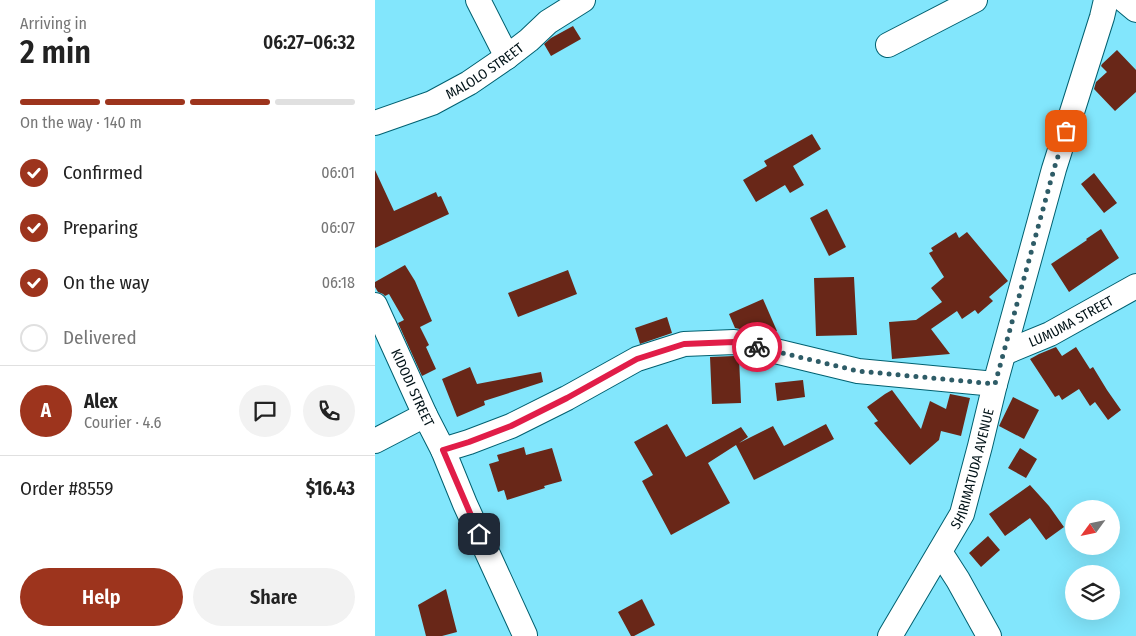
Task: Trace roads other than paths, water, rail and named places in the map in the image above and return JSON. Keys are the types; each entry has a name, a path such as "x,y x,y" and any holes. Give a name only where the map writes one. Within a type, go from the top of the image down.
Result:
{"street":[{"path":"477,0 507,57"},
{"name":"MALOLO STREET","path":"375,123 432,103 469,83 507,57 548,22 583,0"},
{"path":"888,45 975,0"},
{"path":"1124,0 1136,10"},
{"name":"SHIRIMATUDA AVENUE","path":"890,636 962,514 981,446 995,384 1101,6"},
{"name":"LUMUMA STREET","path":"1004,353 1050,334 1136,286"},
{"name":"KIDODI STREET","path":"375,305 443,450 465,504 525,635"},
{"path":"443,450 511,426 567,398 637,359 684,344 734,342 858,371 995,384"},
{"path":"375,441 425,415"},
{"path":"940,552 989,636"}]}
